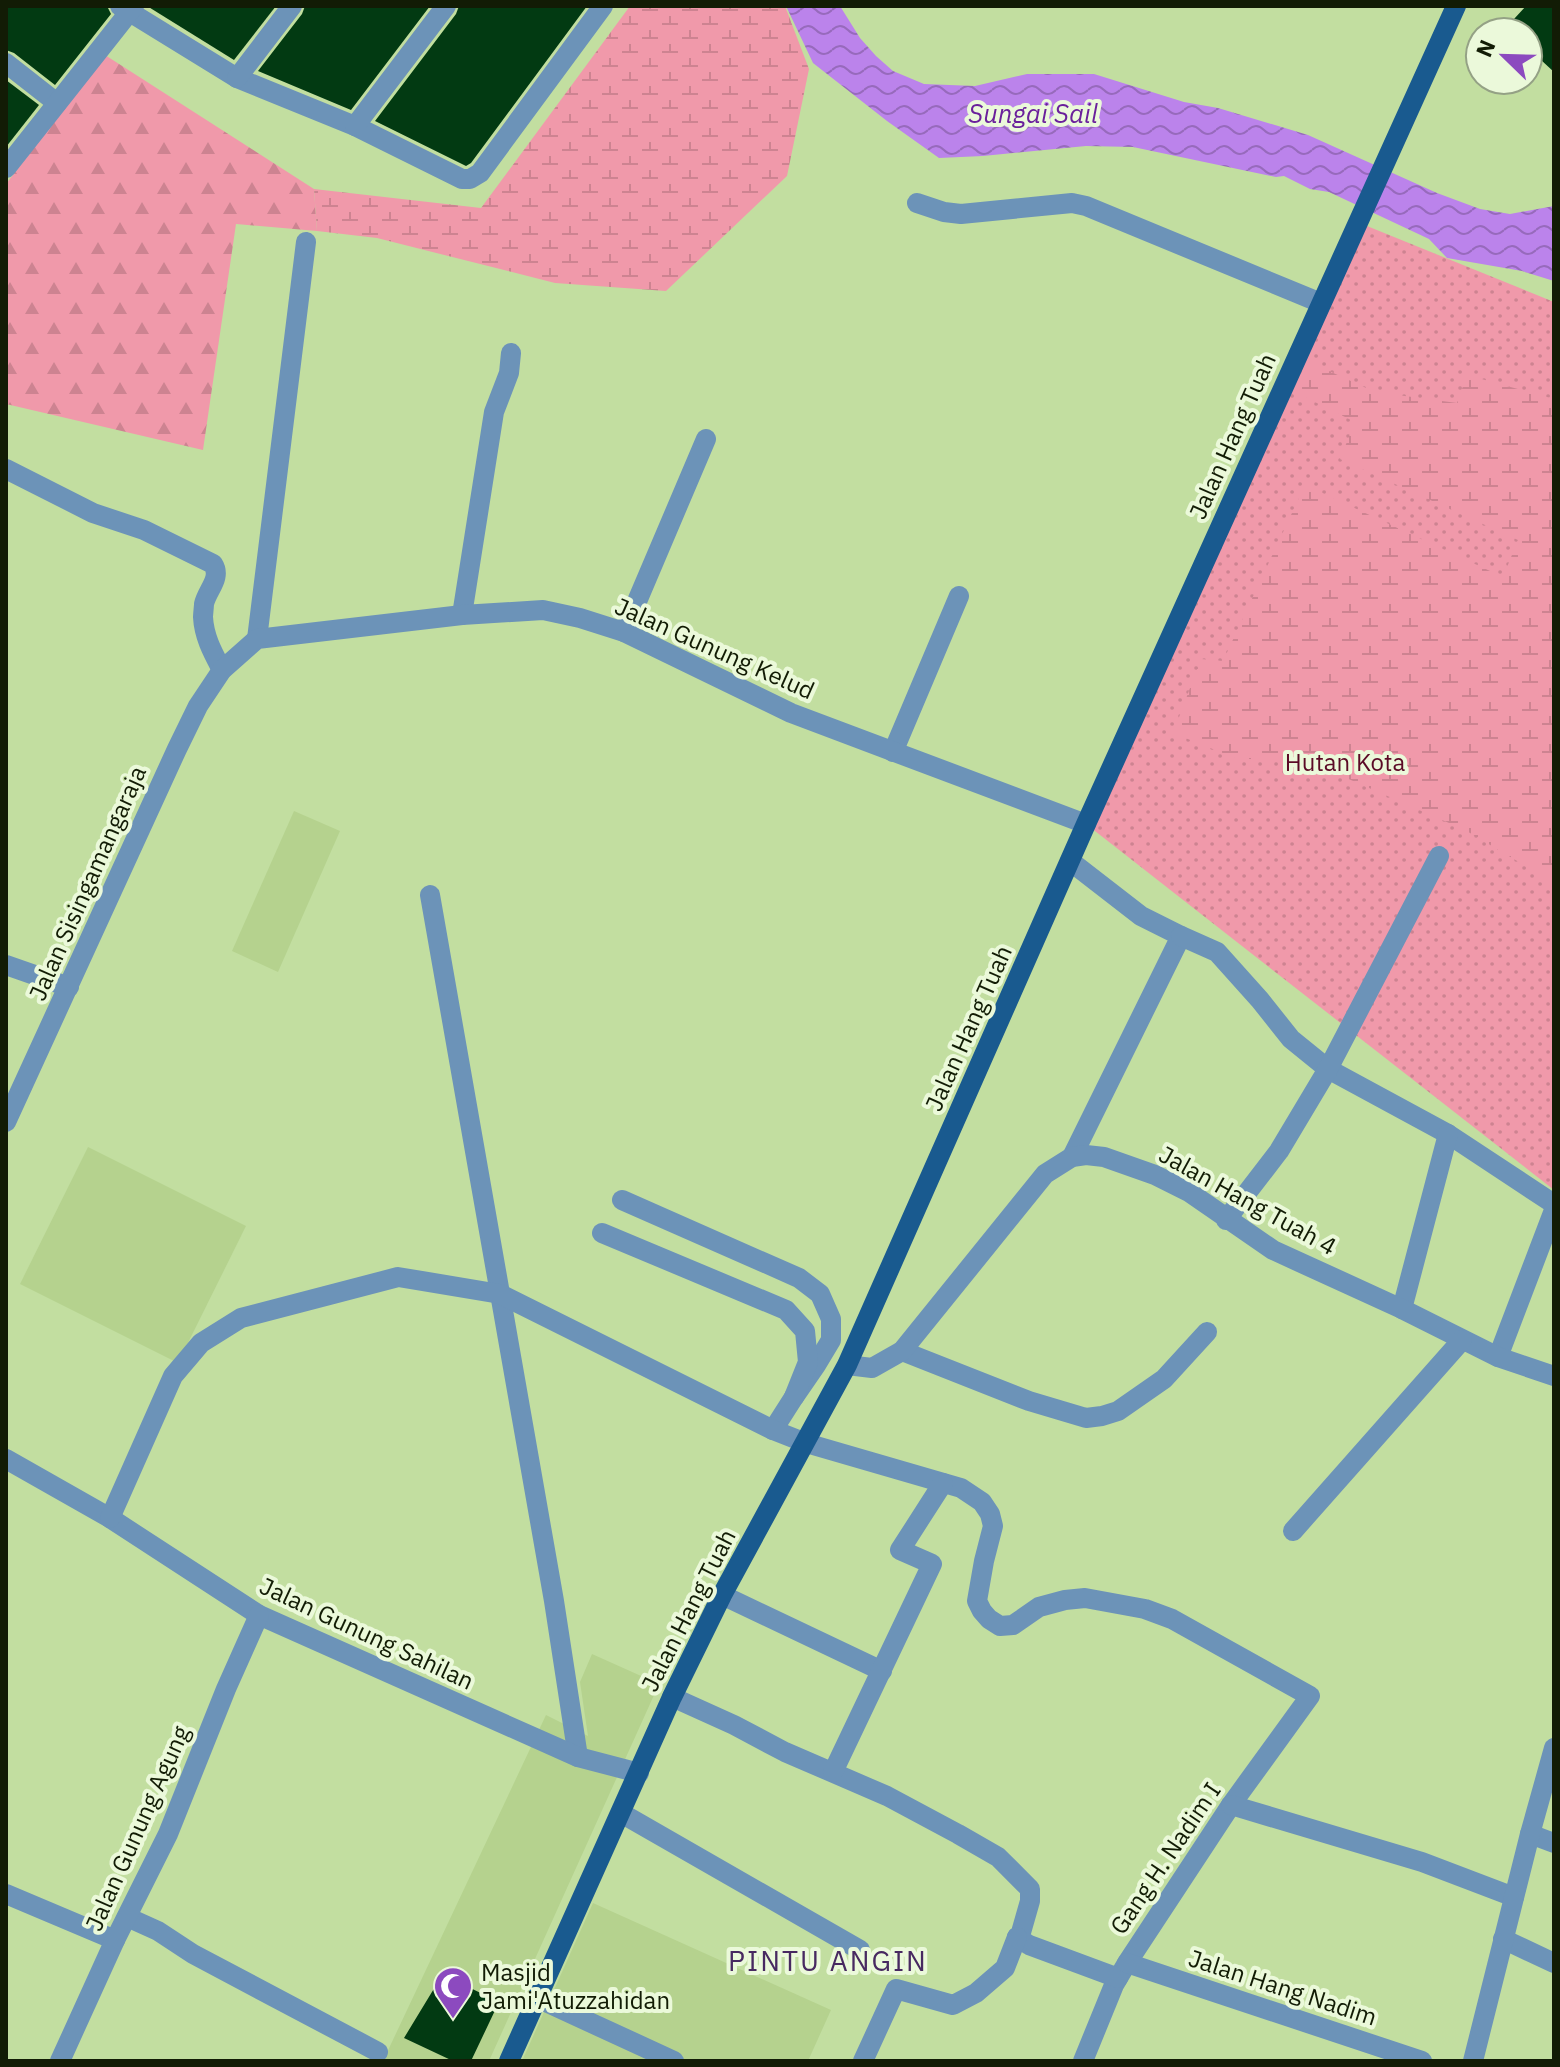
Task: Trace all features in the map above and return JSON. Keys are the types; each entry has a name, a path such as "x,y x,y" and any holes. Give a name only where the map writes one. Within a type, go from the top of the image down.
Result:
{"main road":[{"name":"Jalan Hang Tuah","path":"509,2061 672,1697 722,1595 847,1365 1086,824 1456,6"}],"street":[{"path":"237,78 292,6"},
{"path":"355,126 446,6"},
{"path":"6,168 127,8 237,78 355,126 462,179 470,179 480,173 603,6"},
{"path":"6,63 57,103"},
{"path":"917,203 961,214 1072,203 1086,206 1321,303"},
{"path":"6,469 93,513 144,530 213,564 217,574 204,605 203,621 209,645 222,670 257,639 306,242"},
{"path":"462,615 494,412 509,373 511,353"},
{"path":"624,632 706,439"},
{"path":"893,752 959,596"},
{"name":"Jalan Gunung Kelud","path":"257,639 462,615 543,610 580,618 624,632 791,713 1086,824"},
{"name":"Jalan Sisingamangaraja","path":"6,1122 177,749 198,706 222,670"},
{"path":"1226,1220 1279,1151 1328,1069 1439,856"},
{"path":"1070,861 1141,916 1217,952 1291,1039 1328,1069 1448,1134 1554,1204"},
{"path":"430,895 554,1601 578,1757"},
{"path":"847,1365 872,1368 902,1351 1045,1174 1072,1157 1181,936"},
{"path":"6,965 69,987"},
{"path":"1402,1309 1448,1134"},
{"name":"Jalan Hang Tuah 4","path":"1072,1157 1104,1157 1155,1175 1189,1192 1273,1250 1498,1357 1554,1376"},
{"path":"622,1200 799,1278 820,1294 831,1319 831,1340 773,1430"},
{"path":"1498,1357 1554,1210"},
{"path":"602,1233 786,1310 805,1331 808,1362 794,1397"},
{"path":"110,1518 173,1376 201,1343 241,1318 398,1277 500,1294 773,1430 806,1443 943,1483 900,1550 932,1564 833,1772"},
{"path":"902,1351 1029,1401 1086,1418 1118,1411 1164,1379 1207,1332"},
{"path":"1293,1531 1462,1340"},
{"name":"Jalan Gunung Sahilan","path":"6,1459 110,1518 259,1615 578,1757 639,1773"},
{"name":"Gang H. Nadim I","path":"943,1483 961,1488 982,1502 990,1514 993,1526 977,1601 989,1619 1000,1626 1013,1625 1039,1607 1065,1600 1085,1598 1145,1609 1172,1619 1310,1696 1231,1805 1122,1970 1083,2061"},
{"path":"722,1595 882,1671"},
{"name":"Jalan Gunung Agung","path":"60,2061 168,1834 259,1615"},
{"path":"672,1697 785,1752 887,1796 998,1857 1030,1889 1030,1901 1020,1936 1005,1968 976,1993 953,2005 896,1989 863,2061"},
{"path":"1473,2061 1554,1748"},
{"path":"1231,1805 1422,1862 1514,1897"},
{"path":"621,1813 860,1950"},
{"path":"1530,1834 1554,1843"},
{"path":"6,1894 115,1940"},
{"path":"127,1917 378,2052"},
{"name":"Jalan Hang Nadim","path":"1017,1937 1040,1950 1122,1970 1422,2061"},
{"path":"1503,1939 1554,1963"},
{"path":"537,1998 674,2061"}],"shaded area":[{"path":"294,811 340,831 278,972 232,951"},
{"path":"88,1147 246,1226 178,1363 20,1284"},
{"path":"592,1654 659,1684 489,2061 383,2061 546,1715 588,1736 580,1682"},
{"path":"593,1903 831,2010 808,2061 522,2061"}],"green space":[{"path":"630,6 785,6 809,69 787,176 666,291 555,283 377,238 317,231 314,189 481,208"},
{"path":"105,55 314,189 317,231 236,224 203,450 6,404 6,184"},
{"name":"Hutan Kota","path":"1367,226 1554,302 1554,1190 1086,824"},
{"path":"1307,361 1375,392 1457,403 1467,375 1554,399 1554,883 1465,830 1312,763 1235,758 1173,733 1201,659 1223,661 1305,485 1503,577 1518,540 1340,459 1355,422 1293,391"}],"water":[{"name":"Sungai Sail","path":"786,6 840,6 860,38 876,56 893,71 924,84 975,86 1027,74 1094,74 1308,135 1480,209 1510,214 1554,206 1554,281 1522,271 1447,258 1429,239 1329,192 1310,189 1284,176 1276,177 1133,147 1086,146 939,158 813,63"}],"building":[{"path":"6,6 107,6 111,14 55,85 6,50"},
{"path":"147,6 276,6 234,60"},
{"path":"305,6 430,6 351,110 258,71"},
{"path":"459,6 587,6 466,166 375,121"},
{"path":"1526,6 1554,6 1554,72 1544,63 1544,16 1517,16"},
{"path":"6,80 39,105 6,147"},
{"name":"Masjid Jami'Atuzzahidan","path":"452,1979 499,2002 471,2061 453,2061 404,2038 438,1982 448,1986"}],"place":[{"name":"Masjid Jami'Atuzzahidan","path":"453,2020"}],"district":[{"name":"PINTU ANGIN","path":"828,1960"}]}
